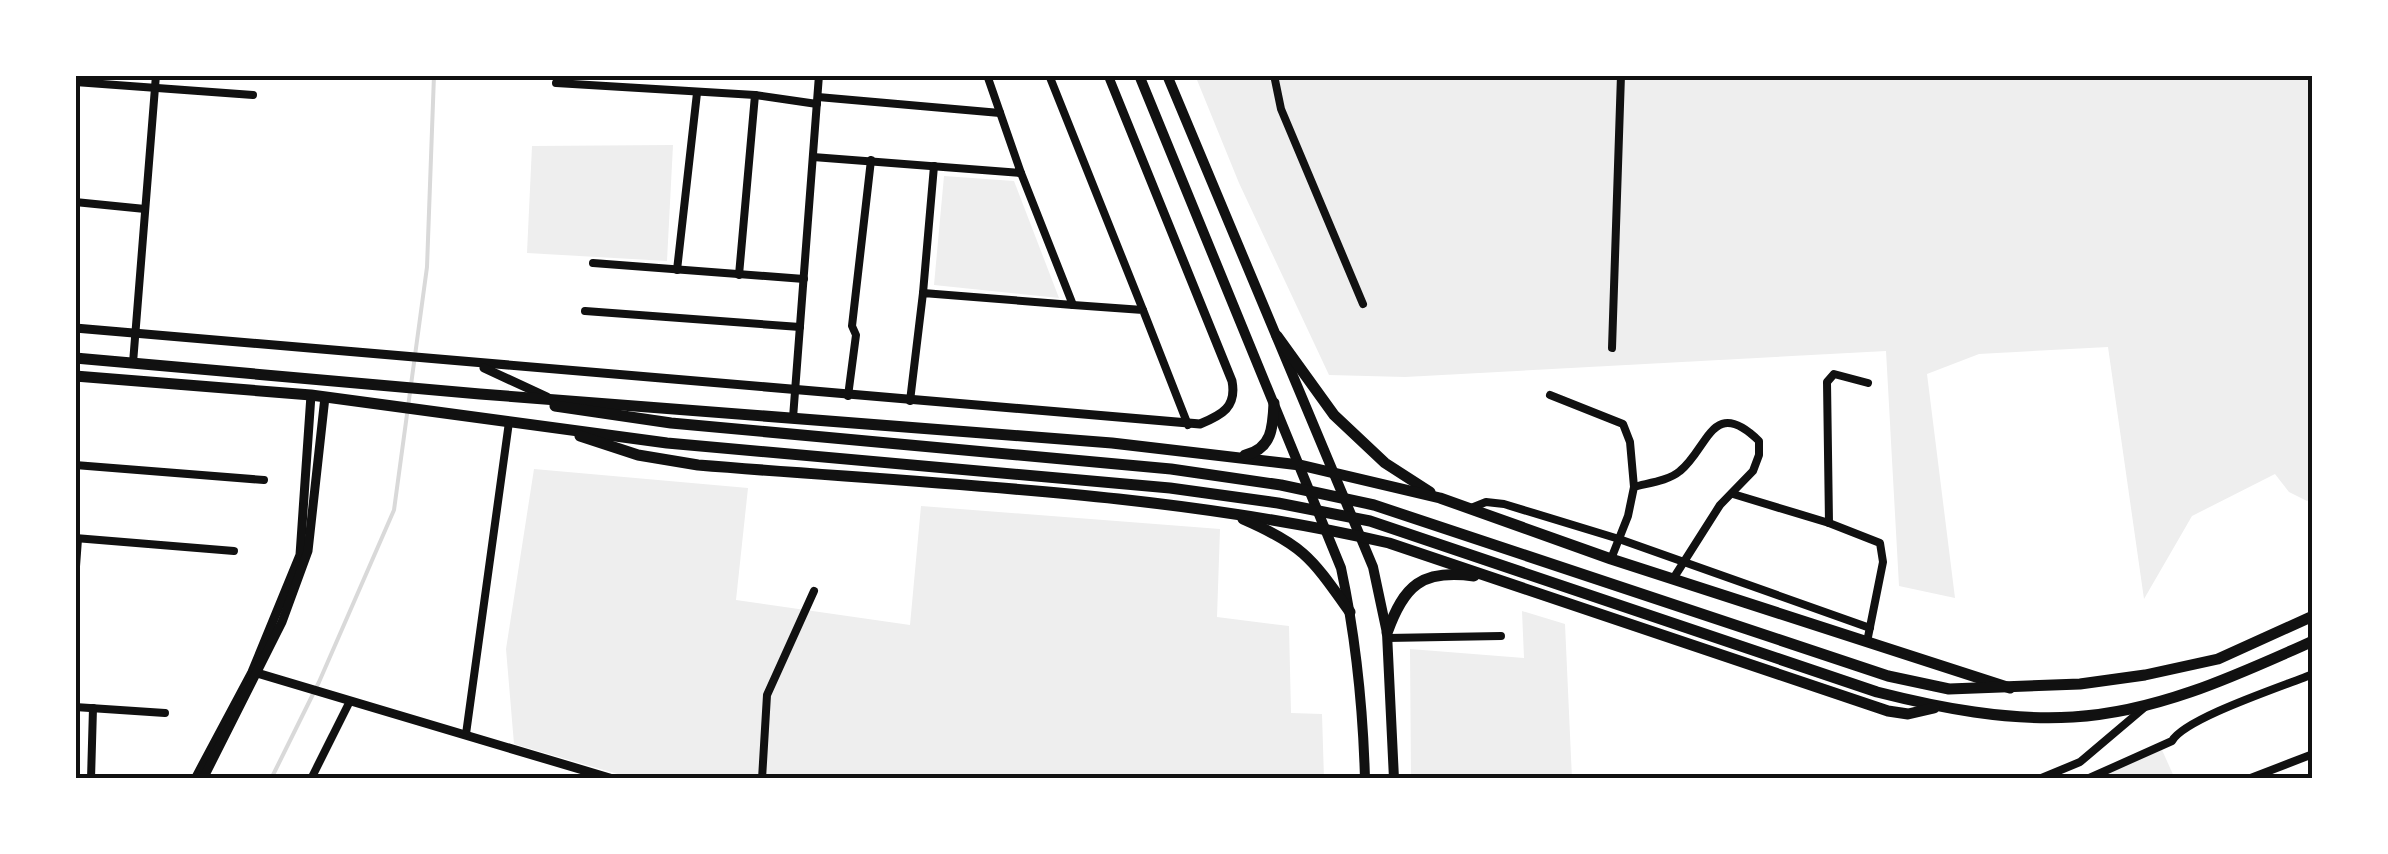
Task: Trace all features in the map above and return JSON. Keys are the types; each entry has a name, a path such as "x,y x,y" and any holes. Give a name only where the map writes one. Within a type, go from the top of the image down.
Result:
{"main road":[{"path":"1139,75 1340,568 1350,612 1363,714 1365,779"},
{"path":"1167,75 1373,567 1387,636 1394,779"},
{"path":"1277,336 1334,415 1385,463 1440,498"},
{"path":"75,358 990,434 1300,466 1440,498 1673,579 1868,635 2010,688"},
{"path":"75,376 311,395 668,443 1170,488 1278,503 1370,521 1877,692 1938,708 2060,718 2149,704 2235,676 2313,642"},
{"path":"480,394 672,424 1171,469 1281,485 1374,505 1888,676 1949,689 2080,684 2146,676 2218,659 2313,616"},
{"path":"1230,457 1253,454 1266,445 1272,432 1274,403"},
{"path":"552,426 638,455 698,464 1172,503 1324,528 1503,580 1888,710 1908,714 1938,708"},
{"path":"985,489 990,434"},
{"path":"1227,512 1284,537 1310,557 1350,612"},
{"path":"1589,609 1573,593 1573,574 1585,560 1597,556 1610,558"},
{"path":"1387,636 1400,600 1427,577 1448,573 1503,580"}],"street":[{"path":"133,363 156,75"},
{"path":"794,418 819,75"},
{"path":"987,75 1074,305"},
{"path":"1049,75 1188,425"},
{"path":"75,328 1188,425 1222,414 1230,407 1234,388 1108,75"},
{"path":"1274,75 1281,109 1362,304"},
{"path":"1612,348 1621,75"},
{"path":"75,82 254,96"},
{"path":"556,83 1000,114"},
{"path":"677,270 697,92"},
{"path":"739,275 755,95"},
{"path":"813,157 1021,173"},
{"path":"848,396 871,160"},
{"path":"910,401 934,166"},
{"path":"75,202 145,209"},
{"path":"593,263 804,279"},
{"path":"923,293 1143,310"},
{"path":"585,311 800,327"},
{"path":"477,364 550,398"},
{"path":"1828,522 1827,382 1834,374 1868,383"},
{"path":"203,779 255,673 300,555 311,395"},
{"path":"1550,395 1623,424 1630,442 1632,503 1610,558"},
{"path":"195,779 282,622 308,551 325,397"},
{"path":"466,734 510,421"},
{"path":"1634,488 1676,474 1716,425 1729,424 1748,431 1758,441 1760,455 1753,471 1720,505 1673,579"},
{"path":"75,465 264,480"},
{"path":"1469,508 1486,502 1504,504 1620,539 1868,635 1884,551 1880,543 1828,522 1733,494"},
{"path":"75,580 77,538 234,551"},
{"path":"762,779 766,695 814,590"},
{"path":"1387,636 1501,636"},
{"path":"255,673 613,779"},
{"path":"2080,762 2087,779 2172,741 2177,732 2201,720 2313,674"},
{"path":"312,779 349,703"},
{"path":"2039,779 2080,762 2149,704"},
{"path":"75,707 164,714"},
{"path":"91,779 93,708"},
{"path":"2248,779 2313,754"}],"shaded area":[{"path":"1195,75 2313,75 2313,498 2307,501 2289,492 2275,474 2192,516 2144,599 2108,347 1979,354 1927,374 1955,598 1899,586 1886,351 1405,377 1329,375 1239,183"},
{"path":"673,145 667,261 527,253 532,146"},
{"path":"944,176 1014,181 1059,298 934,285"},
{"path":"534,469 748,488 736,600 910,625 921,506 1220,529 1217,617 1289,626 1291,713 1322,714 1324,779 635,779 514,744 506,649"},
{"path":"1522,611 1565,624 1572,779 1411,779 1410,649 1524,658"},
{"path":"2162,750 2175,779 2095,778"}],"waterway":[{"path":"271,779 319,682 394,510 427,267 434,75"}]}
